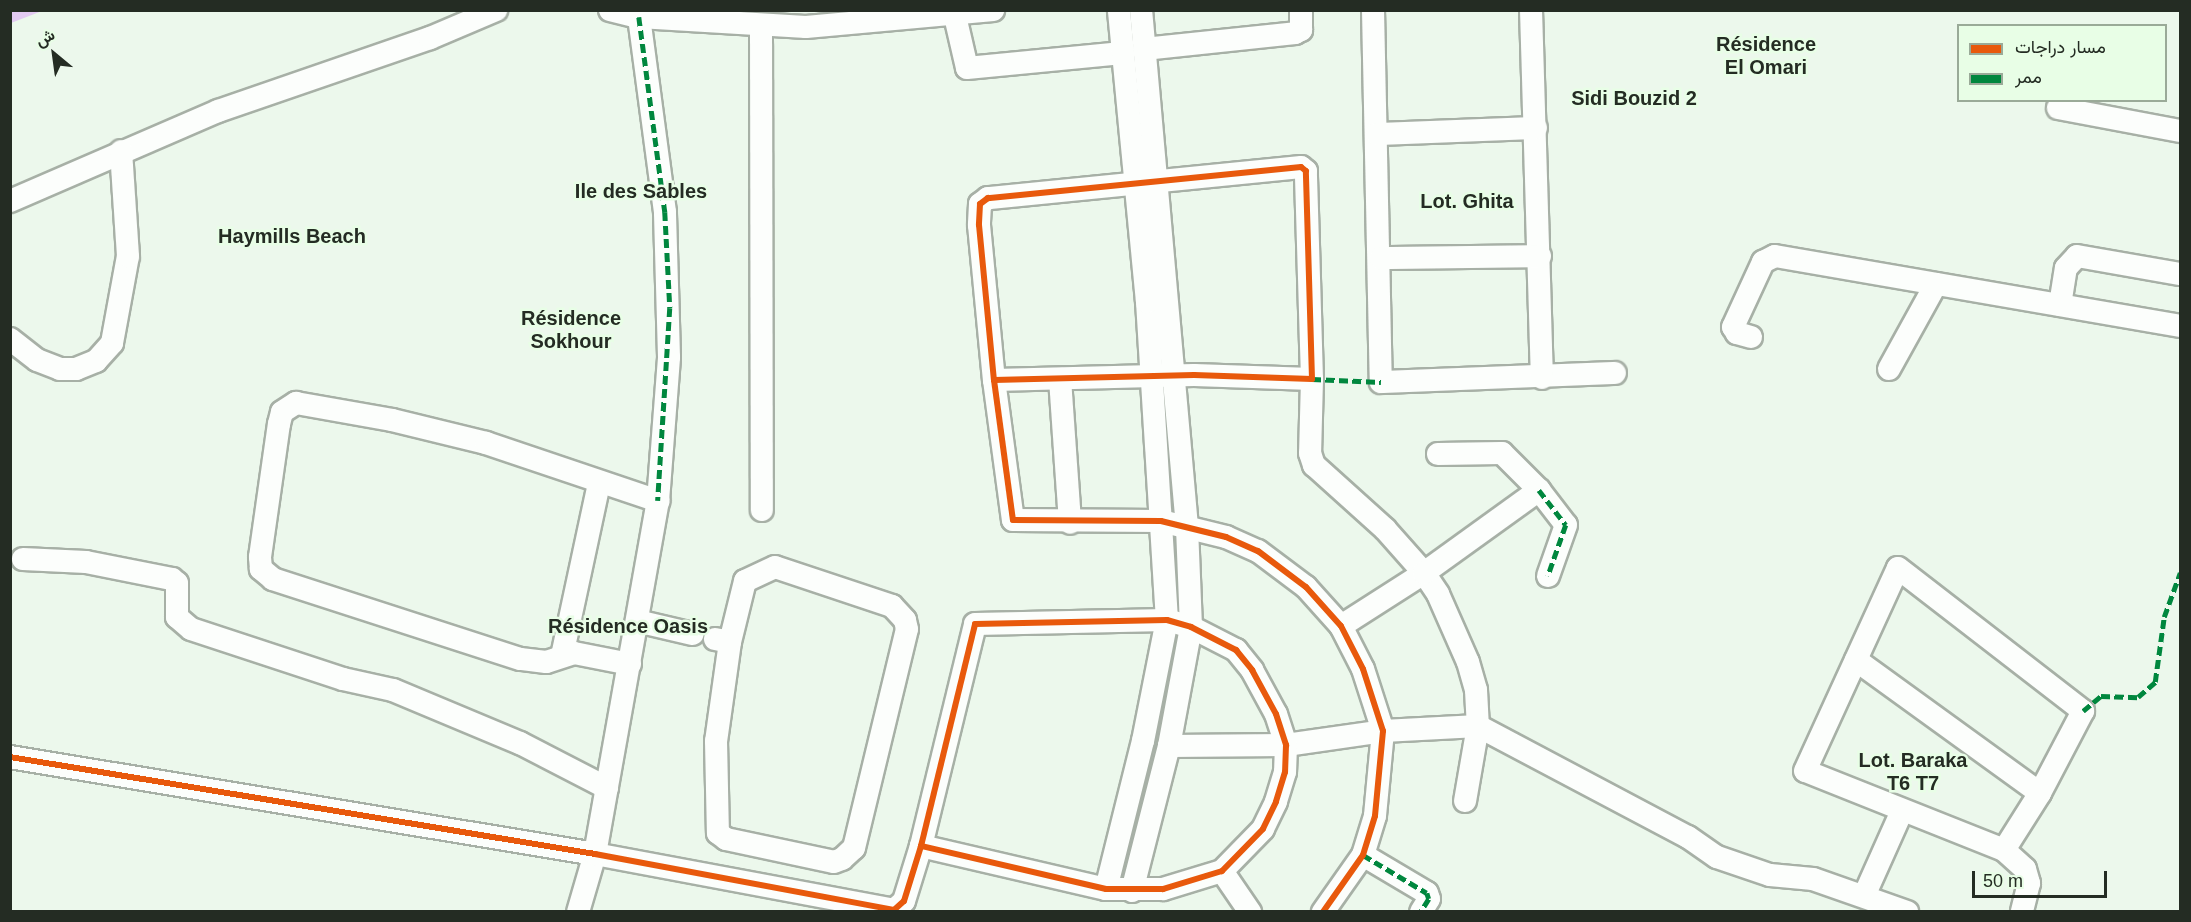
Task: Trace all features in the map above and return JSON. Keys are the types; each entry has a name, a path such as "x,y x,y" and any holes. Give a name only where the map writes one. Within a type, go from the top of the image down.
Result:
{"street":[{"path":"10,201 121,151 218,111 430,38 496,10"},
{"path":"610,10 639,17 693,15 761,25 804,19 955,16 993,10"},
{"path":"1119,10 1133,51 1162,376 1187,527 1191,627 1169,746 1132,891"},
{"path":"1133,51 1141,10"},
{"path":"955,16 968,68 1295,33 1301,30 1301,10"},
{"path":"1373,10 1381,258 1381,382 1542,378 1615,373"},
{"path":"1532,10 1542,378"},
{"path":"578,912 596,854 658,501 670,308 665,212 639,17"},
{"path":"761,25 762,510"},
{"path":"2058,108 2181,131"},
{"path":"1377,134 1536,128"},
{"path":"10,339 38,360 60,369 76,369 96,361 112,343 128,256 121,151"},
{"path":"1323,912 1363,855 1375,816 1383,731 1363,669 1341,626 1306,587 1258,551 1187,527 1161,521 1070,524 1011,518 994,380 980,204 988,198 1304,168 1312,379 1310,453 1314,465 1385,529 1424,573 1438,594 1468,662 1476,690 1478,726 1465,801"},
{"path":"1381,258 1540,256"},
{"path":"2060,305 2066,268 2077,256 2181,274"},
{"path":"1751,337 1737,333 1733,327 1761,266 1771,257 2181,326"},
{"path":"1889,369 1936,284"},
{"path":"1106,889 1143,741 1167,620 1161,521 1162,376"},
{"path":"994,380 1162,376 1312,379"},
{"path":"1060,379 1070,524"},
{"path":"630,664 574,653 546,662 520,659 287,586 266,574 260,557 279,424 282,412 296,403 392,420 486,443 658,501"},
{"path":"1438,454 1502,453 1539,490 1566,525 1548,576"},
{"path":"562,656 599,483"},
{"path":"1341,626 1424,573 1539,490"},
{"path":"23,558 86,562 172,579 177,583 177,617 191,629 343,679 393,690 520,743 608,789"},
{"path":"775,567 892,606 905,620 904,641 850,855 834,862 726,839 718,833 713,638 745,581 775,567"},
{"path":"2004,850 2040,793 2083,711 1898,568 1805,771 2004,850 2025,869 2029,883 2022,912"},
{"path":"10,757 596,854 894,910 904,901 921,846 975,624 1167,620 1191,627 1236,650 1252,670 1276,714 1286,745 1285,772 1263,829 1222,871 1163,890 1106,889 921,846"},
{"path":"637,621 713,638"},
{"path":"1856,660 2040,793"},
{"path":"1169,746 1286,745 1383,731 1478,726 1688,837 1717,856 1770,875 1813,879 1907,912"},
{"path":"1864,896 1902,811"},
{"path":"1363,855 1427,893 1429,899 1421,912"},
{"path":"1222,871 1250,912"}],"shaded area":[{"path":"11,10 42,10 42,11 11,23"}],"marked path":[{"path":"639,17 665,212 670,308 658,501"},
{"path":"1312,379 1381,382"},
{"path":"1539,490 1566,525 1548,576"},
{"path":"2083,711 2101,696 2138,697 2155,682 2164,617 2180,573"},
{"path":"1363,855 1427,893 1429,899 1421,912"}],"cycle path":[{"path":"994,380 1194,375 1312,379 1306,171 1301,167 988,198 980,204 979,225 994,380 1013,520 1161,521 1226,537 1258,551 1306,587 1341,626 1363,669 1383,731 1375,816 1363,855 1323,912"},
{"path":"10,757 595,854 894,910 904,901 921,846 975,624 1167,620 1191,627 1236,650 1252,670 1276,714 1286,745 1285,772 1276,802 1263,829 1222,871 1163,889 1106,889 921,846"}],"district":[{"name":"Résidence El Omari","path":"1766,56"},
{"name":"Sidi Bouzid 2","path":"1634,98"},
{"name":"Ile des Sables","path":"641,191"},
{"name":"Lot. Ghita","path":"1467,201"},
{"name":"Haymills Beach","path":"292,236"},
{"name":"Résidence Sokhour","path":"571,330"},
{"name":"Résidence Oasis","path":"628,626"},
{"name":"Lot. Baraka T6 T7","path":"1913,772"}]}
